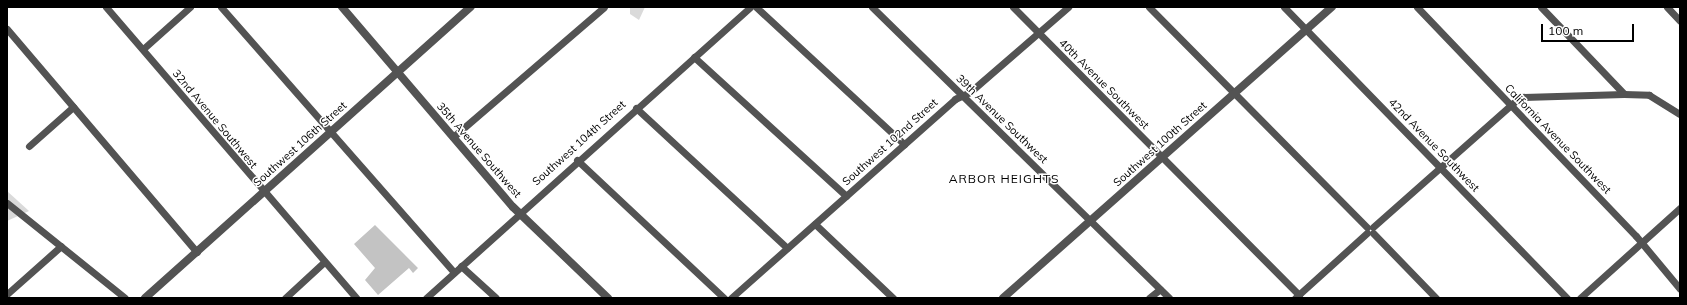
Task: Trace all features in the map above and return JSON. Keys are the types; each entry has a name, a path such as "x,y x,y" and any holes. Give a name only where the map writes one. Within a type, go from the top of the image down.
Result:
{"street":[{"name":"32nd Avenue Southwest","path":"106,7 356,298"},
{"path":"143,49 190,7"},
{"path":"221,7 331,130 454,272"},
{"name":"35th Avenue Southwest","path":"342,7 519,213 608,298"},
{"name":"Southwest 106th Street","path":"145,298 331,130 471,7"},
{"path":"453,137 604,7"},
{"name":"Southwest 104th Street","path":"426,298 577,160 750,7"},
{"path":"756,7 904,144"},
{"name":"39th Avenue Southwest","path":"872,7 1169,298"},
{"name":"40th Avenue Southwest","path":"1013,7 1297,296"},
{"name":"Southwest 102nd Street","path":"731,298 740,295 787,248 904,144 1068,7"},
{"path":"1149,7 1436,298"},
{"name":"42nd Avenue Southwest","path":"1284,7 1567,298"},
{"name":"Southwest 100th Street","path":"1003,298 1332,7"},
{"name":"California Avenue Southwest","path":"1418,7 1640,244 1680,289"},
{"path":"1541,7 1624,94"},
{"path":"1667,7 1680,21"},
{"path":"7,30 197,252"},
{"path":"694,57 846,196"},
{"path":"1297,296 1510,105 1528,95 1649,95 1680,114"},
{"path":"29,146 73,107"},
{"path":"636,108 787,248"},
{"path":"577,160 724,298"},
{"path":"7,203 125,298"},
{"path":"1580,298 1680,208"},
{"path":"815,224 893,298"},
{"path":"7,294 61,246"},
{"path":"285,298 324,262"},
{"path":"461,266 496,298"},
{"path":"1149,298 1160,289"}],"shaded area":[{"path":"630,7 645,7 639,20 630,14"},
{"path":"7,191 29,211 7,221"}],"building":[{"path":"375,225 418,268 413,273 409,268 378,295 365,280 375,268 354,244"}],"district":[{"name":"ARBOR HEIGHTS","path":"1004,179"}]}
